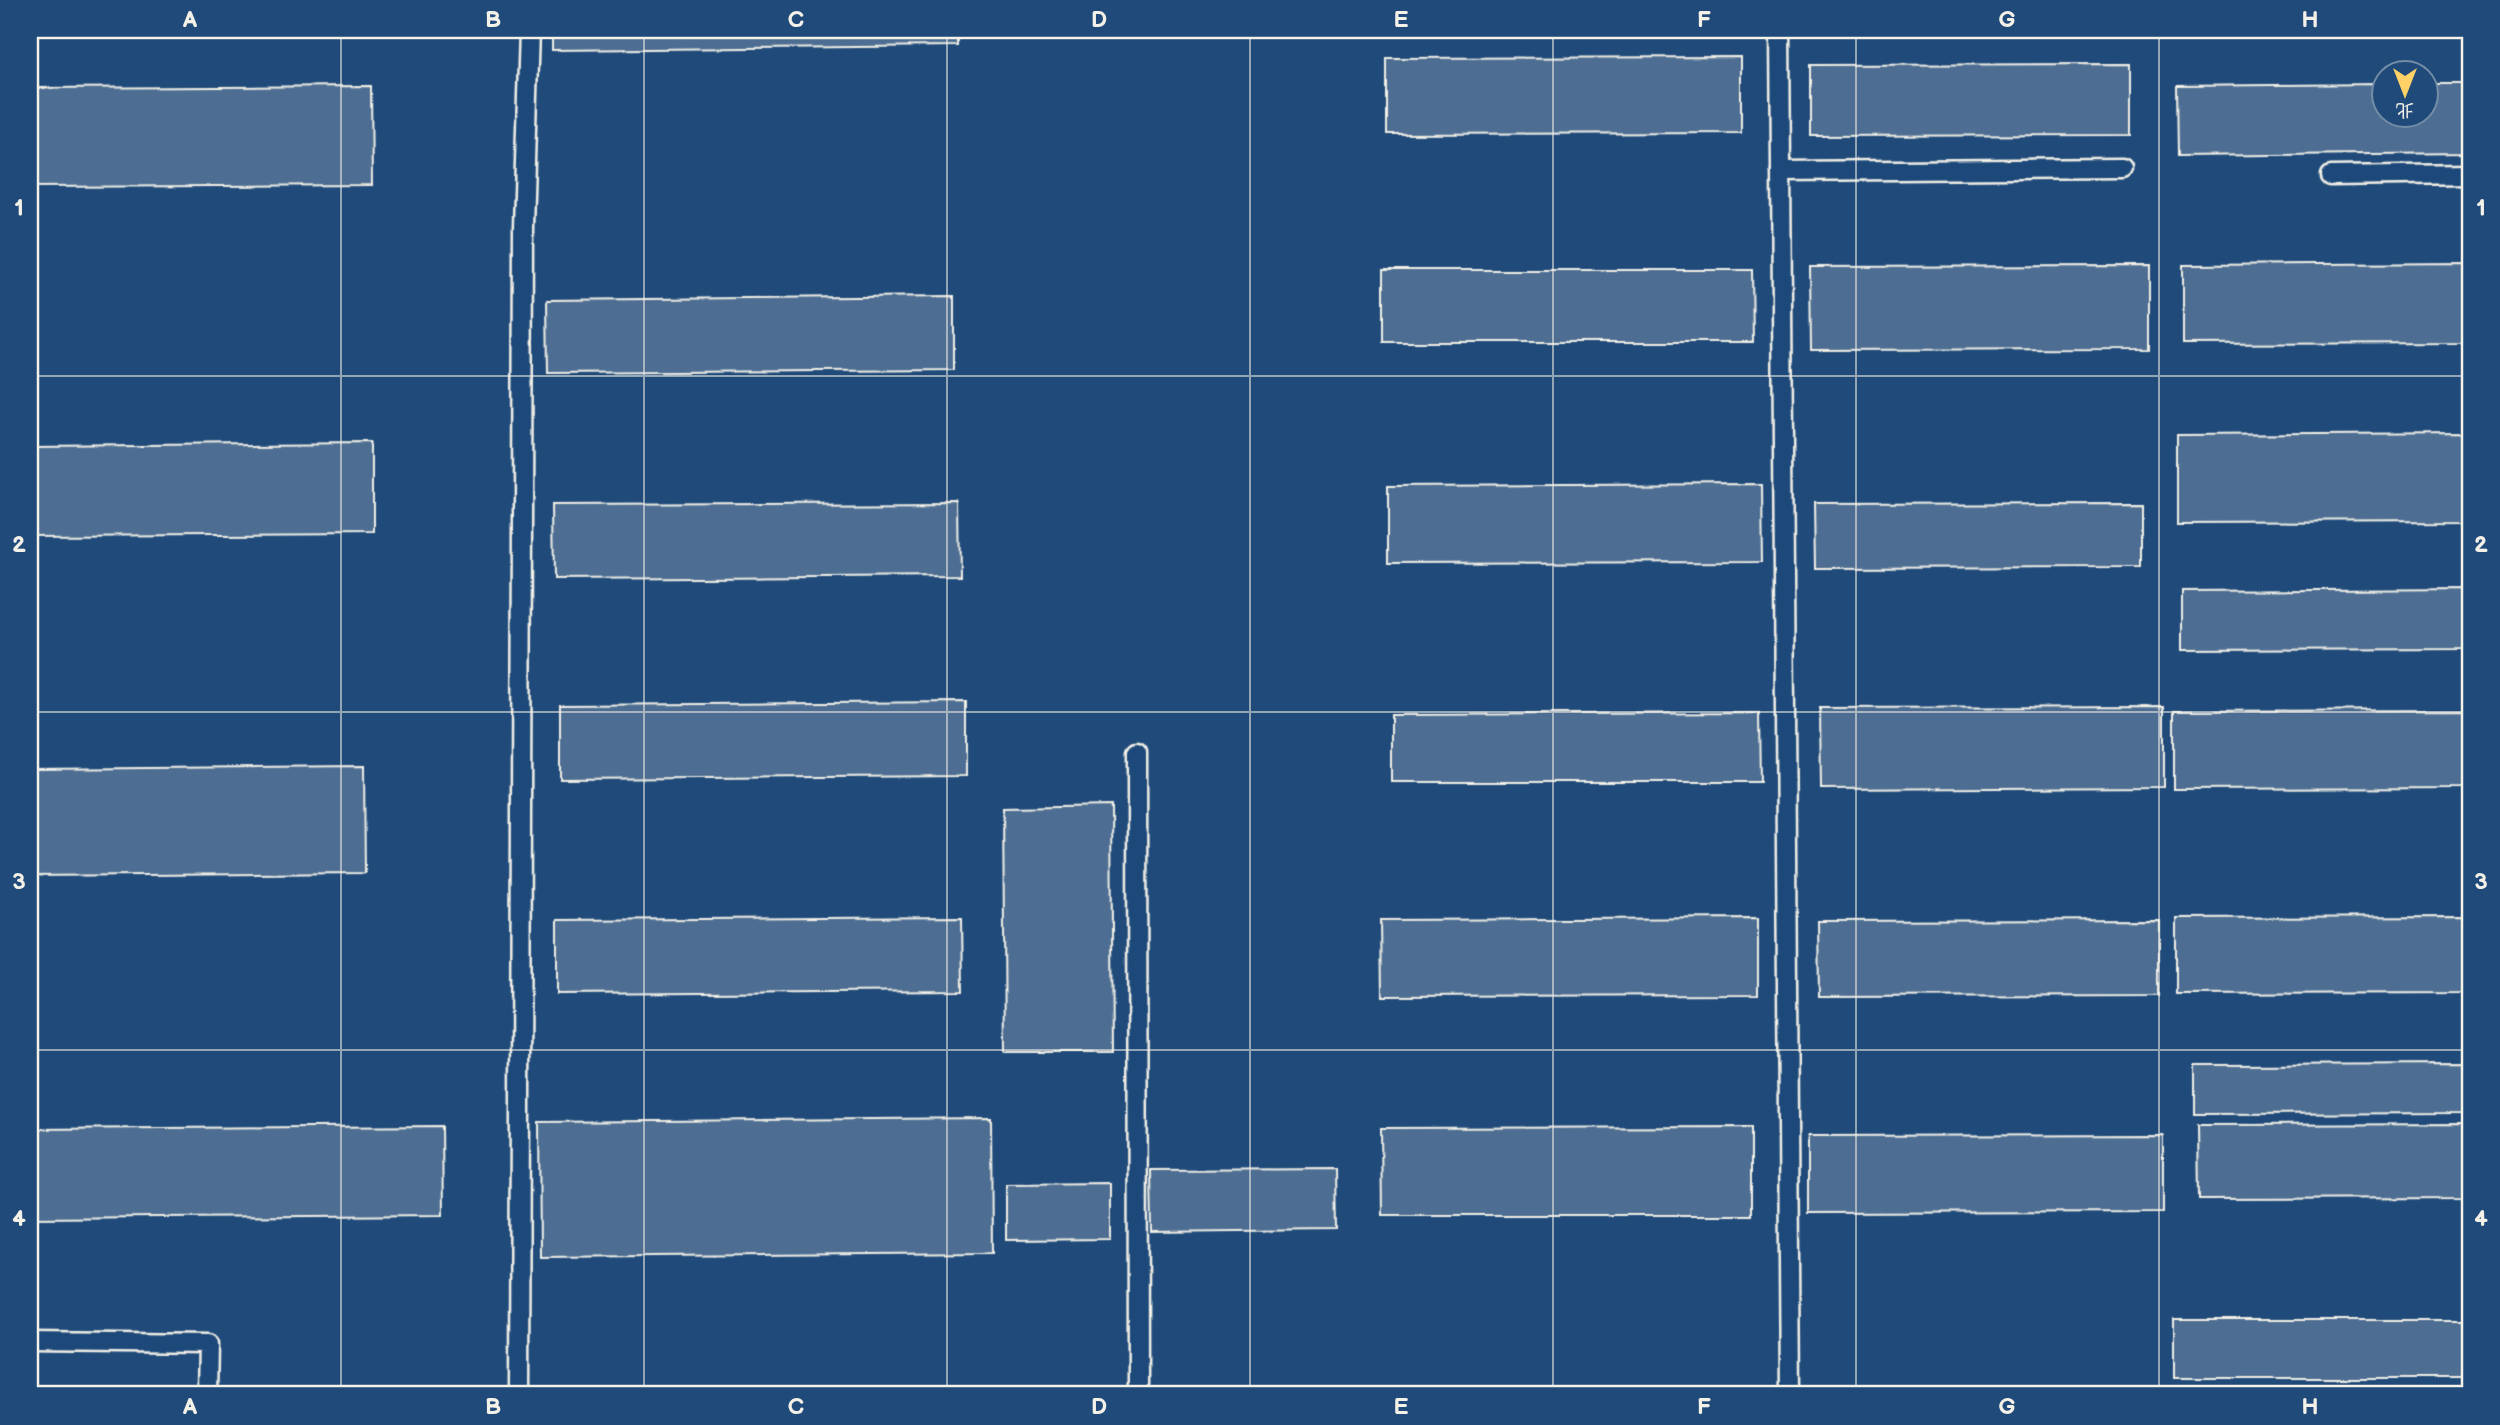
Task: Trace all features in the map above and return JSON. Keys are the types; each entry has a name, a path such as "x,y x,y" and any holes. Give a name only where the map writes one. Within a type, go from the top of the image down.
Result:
{"lane":[{"path":"519,1395 523,227 529,30"},
{"path":"1780,30 1790,1395"},
{"path":"1781,171 2122,168"},
{"path":"2331,177 2470,174"},
{"path":"1137,752 1138,1395"},
{"path":"30,1342 208,1344 207,1395"}],"building":[{"path":"552,30 958,30 958,46 552,50"},
{"path":"1741,57 1741,133 1387,134 1387,58"},
{"path":"2131,64 2131,135 1811,136 1811,65"},
{"path":"2440,83 2470,83 2470,153 2178,156 2177,86 2370,84 2370,130 2440,130"},
{"path":"371,86 372,185 30,187 30,88"},
{"path":"2470,263 2470,343 2183,344 2183,265"},
{"path":"2149,266 2149,349 1811,350 1810,267"},
{"path":"1384,270 1752,270 1753,342 1384,342"},
{"path":"954,296 954,370 548,373 547,300"},
{"path":"2470,433 2470,521 2177,522 2177,435"},
{"path":"372,443 372,534 30,536 30,446"},
{"path":"1761,484 1762,562 1388,563 1388,486"},
{"path":"959,503 960,576 554,579 553,505"},
{"path":"2141,503 2141,567 1815,568 1814,504"},
{"path":"2470,589 2470,649 2182,650 2182,591"},
{"path":"966,702 966,776 560,779 560,705"},
{"path":"2164,707 2164,787 1821,789 1820,708"},
{"path":"2470,710 2470,788 2174,789 2174,711"},
{"path":"1759,713 1760,782 1391,782 1391,715"},
{"path":"364,766 365,873 30,876 30,769"},
{"path":"1111,806 1113,1052 1005,1052 1003,808"},
{"path":"962,917 963,991 557,994 557,920"},
{"path":"2470,917 2470,993 2176,994 2176,918"},
{"path":"1758,918 1758,995 1382,996 1381,920"},
{"path":"2159,920 2159,996 1819,997 1818,921"},
{"path":"2470,1064 2470,1113 2195,1114 2195,1065"},
{"path":"991,1118 992,1253 540,1257 539,1122"},
{"path":"2470,1124 2470,1198 2199,1199 2198,1125"},
{"path":"442,1126 443,1215 30,1218 30,1129"},
{"path":"1751,1127 1751,1215 1382,1215 1381,1128"},
{"path":"2163,1135 2163,1212 1808,1213 1808,1136"},
{"path":"1335,1169 1336,1230 1152,1232 1151,1170"},
{"path":"1110,1183 1110,1239 1006,1240 1006,1184"},
{"path":"2174,1320 2470,1320 2470,1378 2174,1378"}]}
